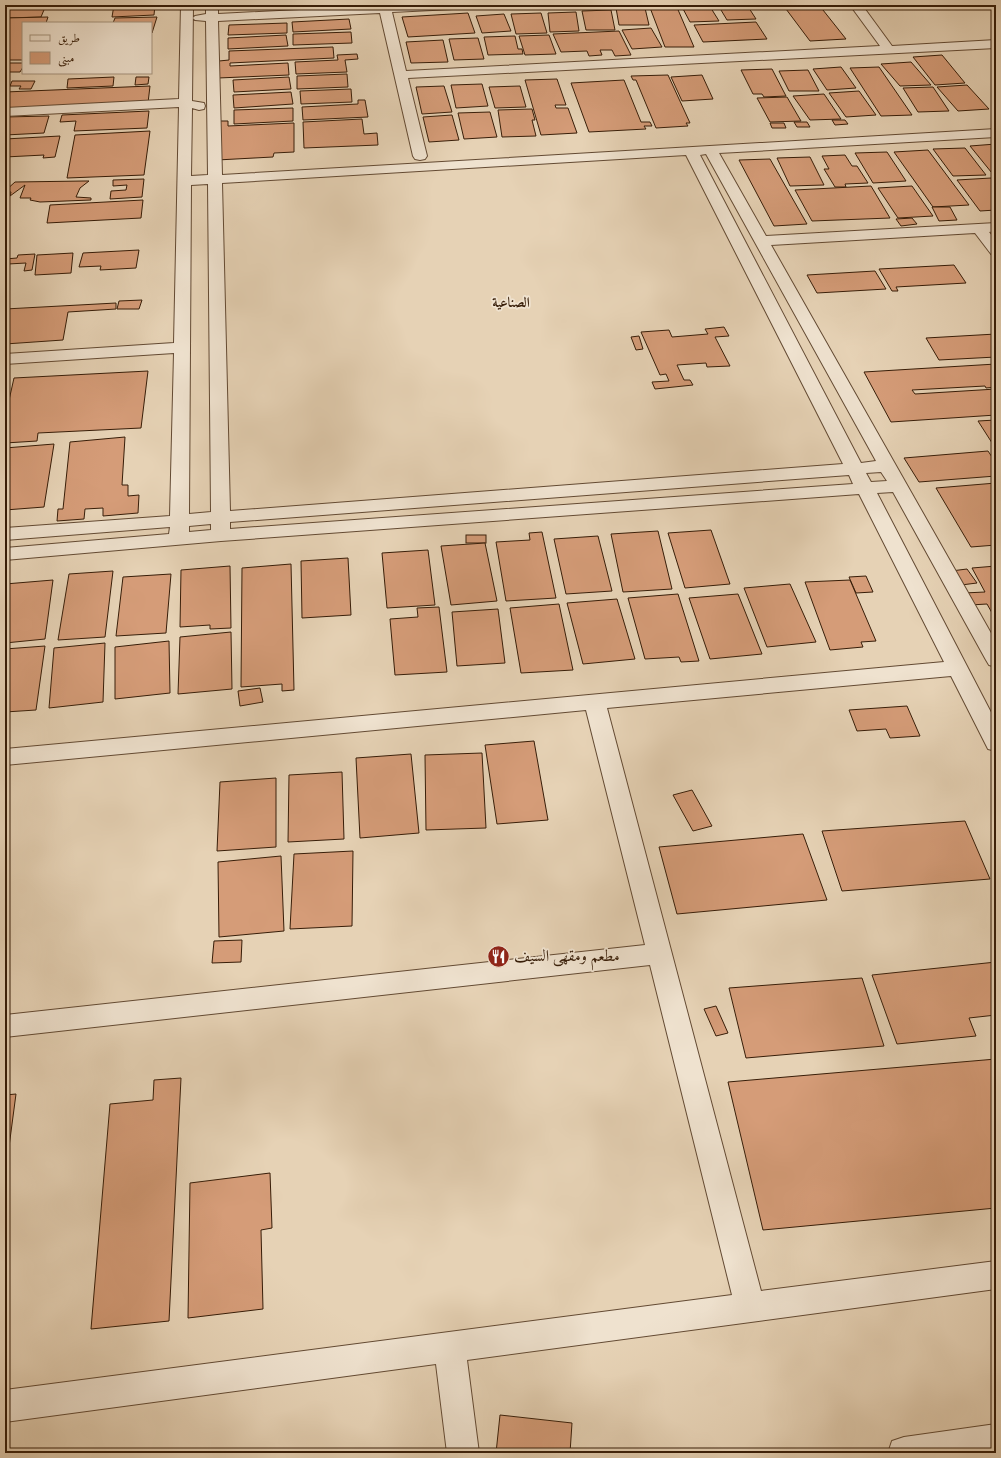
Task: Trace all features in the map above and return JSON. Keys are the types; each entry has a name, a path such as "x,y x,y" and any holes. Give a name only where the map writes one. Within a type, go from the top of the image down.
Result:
{"street":[{"path":"221,526 200,244 184,175 189,9 213,11 385,9 473,5"},
{"path":"856,5 889,50"},
{"path":"385,9 420,156"},
{"path":"179,530 182,347 200,244 215,173 213,11"},
{"path":"401,75 996,44"},
{"path":"5,112 186,103 214,109"},
{"path":"185,126 214,109"},
{"path":"184,175 691,151 707,144 996,122"},
{"path":"215,173 420,156 674,141 707,144 996,133"},
{"path":"674,141 691,151 996,743"},
{"path":"707,144 996,660"},
{"path":"762,241 996,227"},
{"path":"980,228 996,251"},
{"path":"5,359 182,347"},
{"path":"5,554 179,530 888,466"},
{"path":"221,526 899,486"},
{"path":"5,534 179,530"},
{"path":"5,757 957,668"},
{"path":"595,702 658,954 750,1307"},
{"path":"5,1026 658,954"},
{"path":"5,1406 996,1275"},
{"path":"450,1347 463,1453"},
{"path":"904,1453 996,1440"}],"building":[{"path":"5,5 46,5 41,17 5,18"},
{"path":"114,5 155,5 154,15 112,17"},
{"path":"649,5 676,5 694,47 665,47"},
{"path":"681,5 709,5 719,21 690,22"},
{"path":"718,5 747,5 756,19 727,20"},
{"path":"783,5 819,5 846,39 810,41"},
{"path":"957,5 996,5 996,6 958,7"},
{"path":"616,8 645,8 649,25 619,25"},
{"path":"611,10 615,30 586,30 582,11"},
{"path":"576,12 579,31 550,32 548,13"},
{"path":"468,13 475,33 408,37 402,17"},
{"path":"541,13 547,33 516,34 511,14"},
{"path":"504,14 511,31 482,33 476,16"},
{"path":"48,17 46,22 22,22 22,60 5,60 5,18"},
{"path":"157,17 152,33 152,22 113,22 115,18"},
{"path":"349,19 351,29 293,32 292,22"},
{"path":"756,22 767,39 703,42 694,25"},
{"path":"287,23 287,33 228,35 229,25"},
{"path":"651,28 662,47 632,49 622,30"},
{"path":"619,31 631,55 615,56 612,50 600,50 602,55 589,56 587,51 561,52 553,34"},
{"path":"351,32 352,43 293,45 293,34"},
{"path":"286,35 288,46 228,49 228,38"},
{"path":"549,35 556,54 525,55 519,36"},
{"path":"515,36 518,49 522,49 523,54 488,55 484,37"},
{"path":"478,38 484,59 454,60 449,39"},
{"path":"443,40 448,62 411,63 406,42"},
{"path":"333,47 334,58 230,63 230,66 288,63 289,75 218,78 219,61 229,60 229,51"},
{"path":"357,54 358,59 345,60 347,72 296,74 295,62 338,60 337,55"},
{"path":"942,55 965,83 935,85 913,57"},
{"path":"911,62 931,85 900,86 881,64"},
{"path":"5,63 22,63 22,69 20,72 5,72"},
{"path":"841,67 856,88 827,90 813,69"},
{"path":"879,67 912,115 881,116 850,68"},
{"path":"772,69 786,96 764,97 762,94 753,94 741,70"},
{"path":"808,70 819,91 789,91 779,71"},
{"path":"347,74 348,87 297,89 297,76"},
{"path":"668,75 690,123 686,123 688,126 656,128 636,80 633,80 631,76"},
{"path":"702,75 713,99 682,101 671,77"},
{"path":"114,77 113,86 67,88 68,79"},
{"path":"136,77 149,77 148,84 135,85"},
{"path":"289,77 291,89 234,92 233,80"},
{"path":"557,79 566,105 555,105 556,108 568,108 577,133 541,135 525,80"},
{"path":"624,80 641,122 650,122 652,126 644,126 646,129 589,132 571,83"},
{"path":"12,81 35,81 31,89 19,89 21,86 10,86"},
{"path":"482,84 488,106 456,108 451,85"},
{"path":"967,85 989,109 958,111 937,87"},
{"path":"150,86 148,103 5,109 5,92"},
{"path":"444,86 452,112 422,114 416,87"},
{"path":"520,86 526,107 495,108 489,87"},
{"path":"933,87 949,111 918,112 903,88"},
{"path":"351,89 352,102 301,104 300,91"},
{"path":"859,91 876,115 846,117 829,93"},
{"path":"291,92 293,104 234,108 233,95"},
{"path":"824,94 841,119 810,120 793,96"},
{"path":"787,97 801,121 770,122 757,98"},
{"path":"358,100 365,100 368,117 303,120 302,107 358,104"},
{"path":"293,108 293,121 234,124 234,110"},
{"path":"532,109 535,120 532,120 536,136 502,137 498,110"},
{"path":"149,111 147,128 74,131 76,121 60,122 62,115"},
{"path":"490,112 497,137 464,139 458,113"},
{"path":"452,115 459,140 429,142 423,117"},
{"path":"49,116 44,133 5,135 5,117"},
{"path":"362,119 364,134 377,133 378,145 304,148 303,122"},
{"path":"832,120 845,120 848,124 835,125"},
{"path":"220,121 228,121 228,126 294,123 294,152 274,153 273,157 217,160"},
{"path":"794,122 807,122 810,127 797,127"},
{"path":"770,123 784,123 786,128 772,128"},
{"path":"150,131 144,175 67,178 75,135"},
{"path":"60,136 55,157 43,158 44,155 5,157 5,139"},
{"path":"996,144 996,178 970,146"},
{"path":"965,148 986,175 953,176 933,149"},
{"path":"928,150 969,205 933,207 894,152"},
{"path":"887,152 906,181 873,183 855,153"},
{"path":"845,155 852,166 857,166 868,183 845,184 846,187 835,187 824,169 829,169 822,156"},
{"path":"810,157 824,185 790,186 777,158"},
{"path":"770,159 807,224 774,226 739,160"},
{"path":"991,178 996,185 996,210 980,211 957,180"},
{"path":"144,179 142,197 110,199 111,191 126,190 127,185 113,186 113,180"},
{"path":"89,181 80,188 76,197 91,198 91,200 40,202 30,200 31,198 20,198 25,185 10,196 11,192 5,191 15,182"},
{"path":"871,186 890,218 812,221 795,190"},
{"path":"912,186 933,216 898,218 878,188"},
{"path":"143,200 141,218 47,223 50,205"},
{"path":"932,207 950,207 957,220 939,221"},
{"path":"912,218 917,224 901,226 896,219"},
{"path":"139,250 136,268 100,270 101,266 79,267 83,253"},
{"path":"73,253 71,273 35,275 37,255"},
{"path":"35,254 32,270 24,271 26,263 8,264 5,276 5,259 17,258 18,255"},
{"path":"954,265 966,283 896,287 898,291 892,291 879,269"},
{"path":"875,271 886,289 817,293 807,275"},
{"path":"142,300 139,309 117,309 119,301"},
{"path":"116,303 116,309 68,312 63,340 5,344 5,309"},
{"path":"724,327 729,336 715,337 730,366 707,367 706,363 677,365 684,380 690,380 693,385 655,389 652,382 669,381 666,374 660,375 641,332 669,330 672,337 708,334 705,329"},
{"path":"996,334 996,357 939,360 926,338"},
{"path":"639,336 643,349 636,350 631,337"},
{"path":"996,364 996,387 986,388 985,386 912,390 915,394 996,389 996,415 891,422 864,372"},
{"path":"148,371 141,428 38,433 37,441 5,443 5,418 14,378"},
{"path":"996,420 996,445 994,446 978,421"},
{"path":"125,437 122,485 128,485 128,496 139,495 138,513 103,516 103,508 85,509 84,519 57,521 58,509 63,509 70,442"},
{"path":"54,444 44,507 5,510 5,448"},
{"path":"988,451 996,463 996,476 919,482 904,458"},
{"path":"996,483 996,545 971,547 936,488"},
{"path":"711,530 730,584 685,588 668,533"},
{"path":"658,531 672,589 623,592 611,534"},
{"path":"542,532 556,598 506,601 496,542 530,540 529,533"},
{"path":"466,535 486,535 486,543 466,543"},
{"path":"598,536 612,591 566,594 554,539"},
{"path":"485,543 497,601 451,605 441,546"},
{"path":"428,550 435,605 387,608 382,553"},
{"path":"348,558 351,615 302,618 301,561"},
{"path":"291,564 294,690 282,691 282,684 241,687 242,568"},
{"path":"230,566 231,628 210,629 210,625 180,627 181,570"},
{"path":"996,566 996,620 987,604 970,605 964,593 985,592 972,568"},
{"path":"967,569 977,583 961,585 951,571"},
{"path":"113,571 105,637 58,640 69,574"},
{"path":"171,574 166,633 116,636 123,577"},
{"path":"866,576 873,592 856,593 849,577"},
{"path":"53,580 45,639 5,643 5,584"},
{"path":"850,580 876,641 861,642 863,647 830,650 805,582"},
{"path":"790,584 816,642 767,647 744,588"},
{"path":"678,594 699,661 681,662 679,657 645,659 628,598"},
{"path":"738,594 762,654 710,659 689,598"},
{"path":"617,599 635,659 583,664 567,603"},
{"path":"559,604 573,670 521,673 510,608"},
{"path":"439,607 447,672 395,675 390,619 418,617 417,608"},
{"path":"498,609 505,663 457,666 452,612"},
{"path":"231,632 232,689 178,694 180,637"},
{"path":"169,641 170,693 115,699 115,647"},
{"path":"105,643 103,702 49,708 54,648"},
{"path":"45,646 36,710 5,712 5,649"},
{"path":"260,688 263,702 240,706 238,691"},
{"path":"907,706 920,736 890,738 886,729 857,731 849,710"},
{"path":"534,741 548,820 497,824 485,745"},
{"path":"482,753 486,828 426,830 425,755"},
{"path":"411,754 419,833 360,838 356,758"},
{"path":"342,772 344,839 288,842 289,775"},
{"path":"276,778 276,847 217,851 220,782"},
{"path":"692,790 712,826 693,831 673,795"},
{"path":"965,821 990,879 842,891 822,831"},
{"path":"803,834 827,900 677,914 659,847"},
{"path":"353,851 352,926 290,929 294,854"},
{"path":"281,856 284,931 219,937 218,862"},
{"path":"242,940 241,962 212,963 214,941"},
{"path":"996,962 996,1015 969,1018 976,1036 897,1044 872,975"},
{"path":"862,978 884,1046 746,1058 729,988"},
{"path":"716,1006 728,1033 716,1036 704,1009"},
{"path":"996,1059 996,1208 763,1230 728,1082"},
{"path":"181,1078 169,1321 91,1329 110,1104 153,1100 154,1080"},
{"path":"16,1094 5,1177 5,1095"},
{"path":"270,1173 272,1228 261,1230 263,1309 188,1318 190,1183"},
{"path":"500,1415 572,1423 570,1453 496,1453"}],"place":[{"name":"مطعم ومقهى السيف","path":"499,957"}],"district":[{"name":"الصناعية","path":"511,304"}]}
